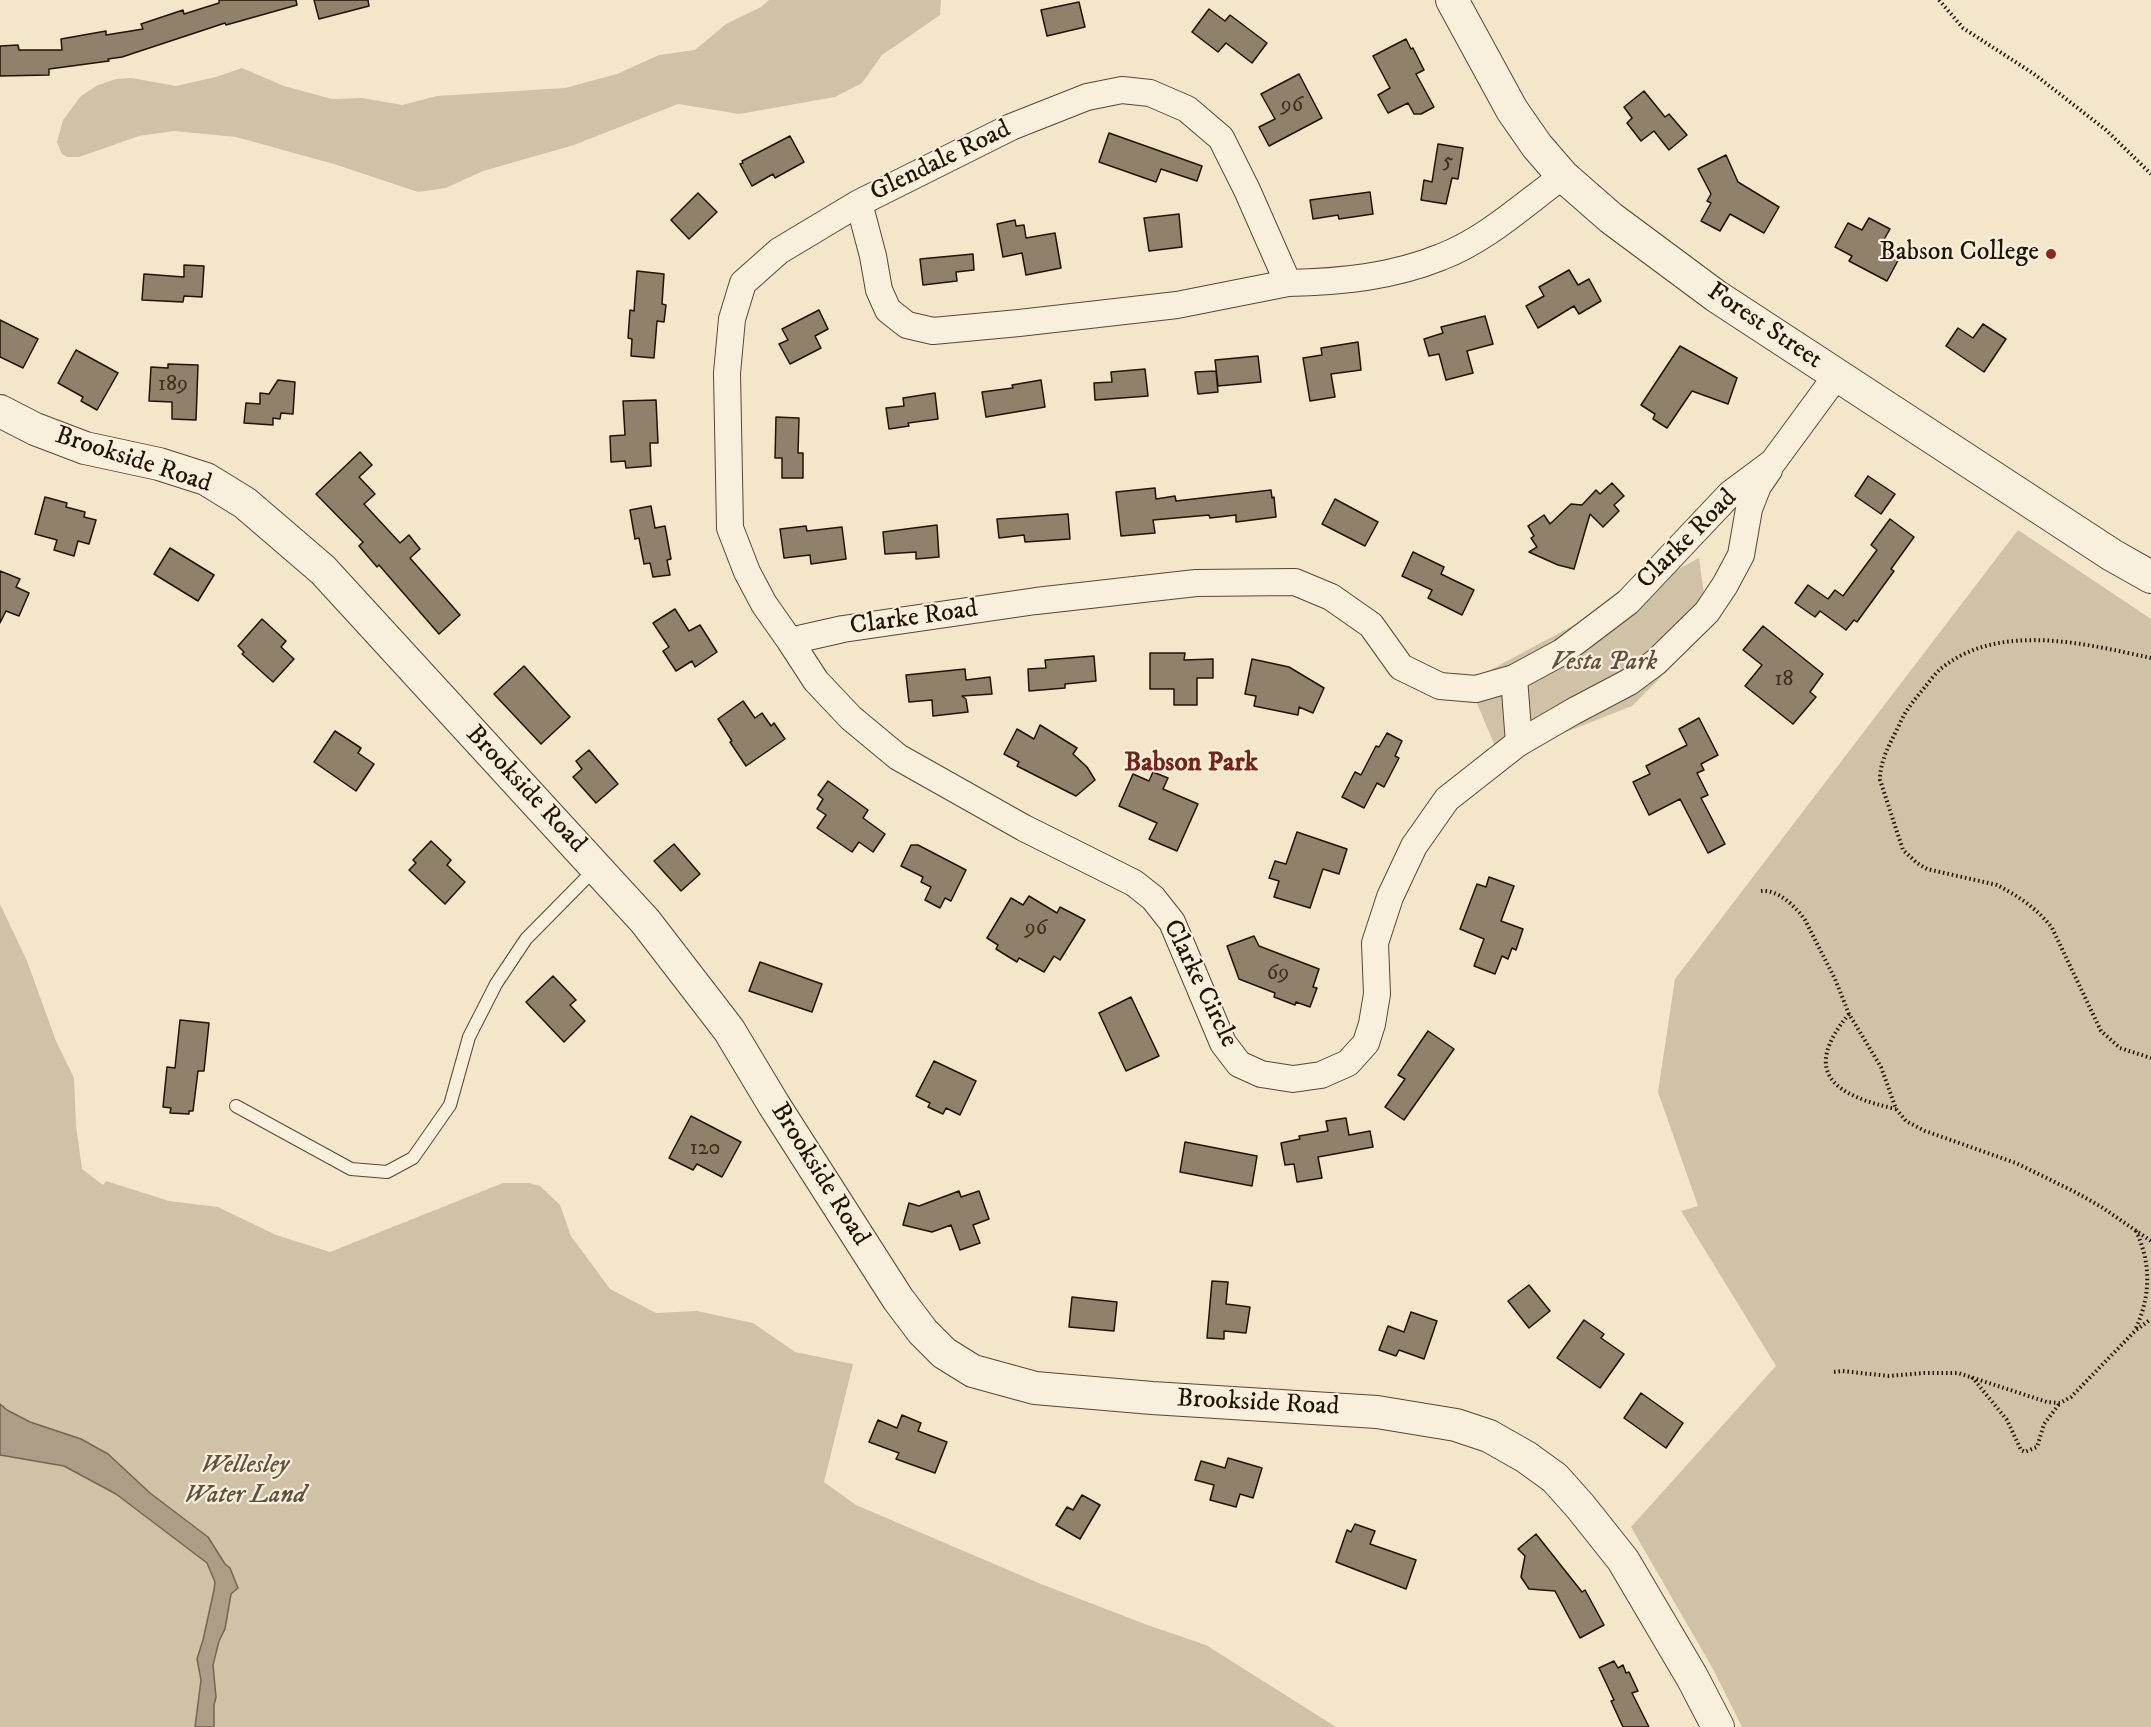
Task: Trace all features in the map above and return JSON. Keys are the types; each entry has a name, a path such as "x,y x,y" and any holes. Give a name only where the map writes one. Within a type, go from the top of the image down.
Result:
{"street":[{"name":"Forest Street","path":"1452,0 1512,110 1538,146 1563,176 1611,218 1684,274 2112,555 2151,577"},
{"name":"Glendale Road","path":"1288,283 1221,138 1187,109 1150,93 1122,90 1087,97 1011,127 859,203 879,290 888,310 907,325 933,331 1177,305 1288,283 1335,282 1393,272 1442,257 1484,235 1563,176"},
{"path":"790,641 747,572 730,528 727,374 732,319 743,283 779,250 859,203"},
{"name":"Clarke Road","path":"790,641 843,629 1036,601 1196,582 1295,582 1331,597 1371,625 1401,667 1440,686 1476,689 1514,678 1562,651 1628,602 1730,494 1773,462 1837,375"},
{"name":"Brookside Road","path":"0,411 35,429 85,448 159,464 206,479 245,503 323,570 645,921 729,1030 898,1299 923,1332 944,1353 973,1371 1035,1388 1377,1412 1456,1425 1489,1437 1526,1457 1555,1478 1623,1560 1661,1622 1718,1727"},
{"name":"Clarke Circle","path":"790,641 816,681 850,718 897,757 1024,828 1134,883 1153,898 1173,922 1223,1042 1239,1064 1261,1074 1293,1079 1321,1075 1348,1063 1366,1043 1377,994 1375,943 1390,897 1414,846 1447,799 1519,743 1629,682 1656,662 1707,612 1742,555 1749,509 1758,486 1773,462"},
{"path":"1514,678 1519,743"}],"lane":[{"path":"237,1106 351,1169 387,1172 413,1158 450,1106 469,1037 496,984 525,939 596,868"}],"path":[{"path":"1939,0 1964,28 2034,74 2106,130 2151,174"},
{"path":"2151,658 2075,642 2008,641 1980,648 1942,668 1906,710 1885,752 1880,768 1880,780 1903,850 1927,869 1997,885 2016,895 2046,919 2102,1031 2120,1048 2151,1058"},
{"path":"1761,891 1772,891 1800,913 1849,1014 1881,1067 1900,1116 1912,1125 2016,1163 2075,1192 2151,1241"},
{"path":"1849,1014 1839,1026 1826,1053 1825,1062 1829,1077 1848,1094 1896,1109"},
{"path":"2135,1331 2144,1309 2149,1272 2136,1231"},
{"path":"1971,1377 2007,1420 2021,1450 2025,1452 2037,1447 2044,1424 2060,1403 2076,1392 2135,1331 2151,1319"},
{"path":"1834,1372 1888,1376 1958,1373 2047,1402 2060,1403"}],"green space":[{"path":"769,0 941,0 940,15 882,55 862,83 835,97 739,114 678,104 574,145 483,171 446,188 418,192 334,164 236,137 174,131 139,136 79,157 67,157 62,154 57,142 63,120 81,96 98,85 116,79 131,78 176,86 216,77 242,68 284,86 332,99 362,98 402,105 437,96 565,88 617,74 659,55 695,50 726,24 761,7"},
{"path":"2018,530 2151,619 2151,1727 1742,1727 1713,1669 1631,1527 1776,1366 1681,1211 1698,1206 1658,1092 1675,979"},
{"name":"Vesta Park","path":"1699,558 1709,629 1632,706 1500,758 1468,682"},
{"name":"Wellesley Water Land","path":"0,904 27,961 56,1041 74,1078 76,1125 82,1169 103,1185 106,1181 169,1201 218,1207 276,1235 330,1252 503,1183 529,1183 540,1186 560,1205 571,1236 610,1289 656,1313 697,1311 753,1323 795,1352 853,1364 824,1482 856,1505 1041,1584 1206,1645 1336,1727 0,1727"}],"shaded area":[{"path":"0,1404 30,1422 81,1439 108,1454 150,1493 208,1537 230,1568 238,1588 231,1594 225,1629 219,1641 213,1665 216,1697 214,1727 195,1727 201,1680 197,1659 215,1582 207,1563 116,1494 64,1466 0,1455"}],"building":[{"path":"219,0 296,0 297,5 226,25 225,23 122,57 108,59 109,61 49,69 49,75 0,76 0,46 18,45 19,50 62,50 61,39 106,31 106,35 143,29 141,24 183,10 184,14 219,3"},
{"path":"314,0 368,0 369,6 319,19"},
{"path":"1079,2 1085,27 1047,36 1041,10"},
{"path":"1209,9 1225,21 1230,15 1267,43 1252,63 1226,43 1218,52 1192,32"},
{"path":"1406,39 1424,70 1416,74 1434,107 1421,114 1414,114 1408,103 1388,113 1378,95 1390,88 1373,56"},
{"path":"1299,74 1322,118 1269,146 1259,127 1275,119 1261,94"},
{"path":"1644,91 1665,117 1669,114 1687,135 1669,150 1654,131 1641,141 1627,123 1632,118 1624,107"},
{"path":"1109,133 1202,166 1197,181 1161,169 1156,182 1099,162"},
{"path":"790,136 804,162 775,178 773,174 752,186 740,164 743,163 742,161"},
{"path":"1438,144 1463,148 1458,179 1452,178 1446,204 1421,200 1424,180 1432,182"},
{"path":"1726,155 1738,182 1779,207 1764,233 1730,214 1720,231 1701,221 1711,203 1707,201 1711,194 1698,169"},
{"path":"1370,192 1373,214 1339,219 1338,215 1313,219 1310,200"},
{"path":"698,193 717,212 689,239 671,220"},
{"path":"1179,214 1182,247 1149,251 1144,218"},
{"path":"1869,218 1890,229 1882,243 1902,253 1887,281 1849,261 1852,256 1835,247 1848,223 1862,230"},
{"path":"1015,220 1016,226 1024,225 1026,238 1055,233 1061,268 1026,275 1022,253 1003,257 997,224"},
{"path":"973,254 974,270 956,272 957,281 923,285 920,259"},
{"path":"184,265 204,266 202,297 184,296 183,302 142,300 144,274 184,277"},
{"path":"1569,270 1578,285 1589,279 1601,301 1579,314 1574,306 1538,328 1526,306 1544,296 1539,287"},
{"path":"637,271 664,274 662,304 666,305 664,322 657,321 654,358 631,356 632,339 628,338 630,310 634,311"},
{"path":"819,310 828,329 815,336 821,348 790,364 779,344 788,340 782,329"},
{"path":"1485,316 1493,344 1467,351 1473,373 1446,380 1439,354 1429,356 1424,339 1443,333 1441,327"},
{"path":"0,320 38,339 23,368 0,357"},
{"path":"1983,324 2006,339 1984,372 1946,346 1958,328 1973,338"},
{"path":"1358,342 1361,370 1331,374 1335,397 1310,401 1303,358 1322,355 1321,348"},
{"path":"1680,346 1737,378 1728,404 1692,391 1667,428 1653,419 1655,414 1641,405"},
{"path":"76,350 118,373 97,410 81,401 83,397 58,383"},
{"path":"1258,356 1261,382 1218,386 1215,360"},
{"path":"168,364 198,365 196,420 172,419 172,402 149,401 151,367 168,368"},
{"path":"1145,369 1148,396 1095,400 1094,383 1112,382 1111,372"},
{"path":"1216,371 1218,392 1198,394 1195,372"},
{"path":"278,380 295,382 293,414 281,413 280,419 273,418 273,425 244,423 246,403 260,404 260,393 269,394"},
{"path":"1041,380 1045,407 986,417 982,392 1013,388 1012,385"},
{"path":"935,393 938,419 908,423 909,426 889,429 886,408 904,406 903,398"},
{"path":"656,400 658,443 650,443 651,466 626,468 625,461 611,462 610,436 625,435 623,401"},
{"path":"776,417 799,418 798,453 803,453 803,478 782,478 782,458 775,458"},
{"path":"360,452 372,465 359,477 375,494 364,504 400,543 409,535 420,549 410,558 460,615 439,634 379,565 377,567 359,546 363,542 316,494"},
{"path":"1868,476 1895,494 1881,514 1855,496"},
{"path":"1612,483 1624,496 1614,505 1619,511 1603,527 1590,514 1574,569 1558,565 1529,552 1537,547 1531,538 1534,536 1528,526 1544,515 1550,524 1571,504 1582,505 1596,490 1600,494"},
{"path":"1155,488 1156,499 1175,496 1176,501 1271,490 1276,517 1236,522 1236,515 1153,520 1155,533 1121,536 1116,492"},
{"path":"45,497 67,503 66,507 85,512 84,517 96,520 89,544 78,541 74,556 54,550 57,540 35,534"},
{"path":"1335,499 1378,522 1365,546 1322,524"},
{"path":"651,506 655,528 665,526 671,559 667,560 670,575 653,577 650,563 644,564 639,538 635,539 630,510"},
{"path":"1068,514 1070,539 1025,542 1024,535 999,538 997,519"},
{"path":"1890,519 1914,537 1891,569 1894,571 1857,622 1854,620 1846,630 1820,611 1815,617 1795,603 1808,585 1828,599 1835,590 1843,596 1877,550 1871,545"},
{"path":"937,525 939,557 916,559 916,552 885,554 883,532"},
{"path":"806,526 807,531 842,527 846,559 811,564 810,555 784,558 780,529"},
{"path":"170,548 214,575 198,601 154,574"},
{"path":"1413,552 1444,567 1441,574 1474,590 1462,615 1428,598 1432,590 1402,576"},
{"path":"0,571 20,579 16,587 29,593 19,616 6,611 0,623"},
{"path":"675,609 689,631 700,625 717,652 695,667 692,661 676,671 663,651 669,647 653,623"},
{"path":"262,619 286,641 281,647 294,659 273,682 242,654 244,652 238,646"},
{"path":"1763,626 1823,674 1810,692 1816,697 1793,724 1745,686 1762,665 1743,650"},
{"path":"1150,653 1185,653 1184,660 1213,659 1213,678 1197,678 1197,705 1174,705 1174,689 1150,689"},
{"path":"1094,656 1096,681 1065,684 1065,688 1029,691 1028,669 1046,668 1045,660"},
{"path":"1252,659 1289,667 1324,688 1313,713 1299,707 1298,715 1254,706 1256,696 1245,694"},
{"path":"524,666 570,717 541,744 494,694"},
{"path":"965,669 966,680 990,677 992,694 962,696 966,699 968,712 933,716 932,700 909,702 906,675"},
{"path":"743,701 755,718 762,713 771,726 774,723 785,739 746,766 718,719"},
{"path":"1699,718 1718,755 1701,764 1704,770 1697,773 1708,795 1701,798 1725,844 1708,853 1680,799 1649,815 1633,782 1650,774 1646,766 1687,745 1679,729"},
{"path":"1040,725 1077,748 1073,754 1087,767 1095,780 1076,796 1017,766 1019,762 1004,754 1017,729 1034,739"},
{"path":"335,731 361,748 358,753 374,764 356,791 314,762"},
{"path":"1387,733 1402,741 1395,756 1399,758 1384,787 1377,783 1364,808 1342,797 1355,772 1361,775 1376,746 1379,747"},
{"path":"589,750 618,784 596,803 573,777 582,769 576,761"},
{"path":"1153,772 1168,778 1163,789 1198,804 1177,851 1149,839 1157,823 1119,806 1133,774 1149,781"},
{"path":"828,781 868,810 863,818 885,834 873,852 859,842 852,852 817,828 826,815 817,809 823,799 818,795"},
{"path":"1297,832 1347,849 1339,874 1323,869 1310,908 1274,897 1279,881 1269,878 1275,861 1286,864"},
{"path":"431,841 451,860 447,865 465,882 445,904 409,870 416,863 413,860"},
{"path":"674,844 700,874 681,891 654,861"},
{"path":"911,845 918,845 966,870 951,901 945,898 940,908 925,900 931,887 921,882 923,877 901,866"},
{"path":"1489,877 1514,886 1501,921 1523,929 1516,950 1512,948 1508,959 1502,956 1495,974 1474,966 1484,939 1460,929 1477,884 1486,887"},
{"path":"1029,896 1057,913 1060,907 1085,920 1060,960 1054,956 1044,972 1019,958 1017,962 996,949 998,945 987,938 1011,898 1023,905"},
{"path":"1254,936 1259,946 1319,969 1313,987 1317,988 1310,1007 1296,1002 1295,1005 1274,997 1275,993 1239,979 1227,946"},
{"path":"760,962 822,984 812,1012 749,991"},
{"path":"553,976 576,1000 570,1005 585,1021 564,1042 526,1002"},
{"path":"1131,997 1159,1056 1126,1071 1099,1013"},
{"path":"180,1020 209,1023 204,1071 198,1071 193,1111 189,1111 189,1114 170,1113 171,1108 163,1107 167,1067 175,1068"},
{"path":"1428,1031 1454,1049 1404,1120 1385,1107 1405,1079 1398,1075"},
{"path":"934,1061 976,1081 960,1115 946,1108 943,1114 928,1107 930,1103 916,1096"},
{"path":"691,1116 741,1142 722,1177 697,1164 693,1170 669,1158"},
{"path":"1346,1118 1349,1135 1370,1131 1373,1147 1318,1157 1322,1178 1297,1182 1294,1164 1285,1165 1281,1143 1300,1139 1299,1136 1328,1131 1326,1121"},
{"path":"1185,1142 1257,1156 1252,1186 1180,1172"},
{"path":"959,1191 961,1197 979,1191 989,1219 973,1225 980,1243 960,1250 951,1225 932,1232 903,1225 909,1203 919,1206"},
{"path":"1212,1281 1228,1282 1226,1304 1250,1307 1246,1333 1224,1331 1224,1339 1207,1338"},
{"path":"1529,1285 1550,1311 1529,1328 1508,1301"},
{"path":"1072,1297 1117,1302 1114,1331 1069,1327"},
{"path":"1411,1312 1437,1321 1424,1359 1399,1350 1396,1356 1379,1350 1388,1326 1404,1332"},
{"path":"1584,1320 1604,1334 1601,1338 1624,1354 1600,1388 1557,1358"},
{"path":"1641,1393 1683,1423 1666,1448 1624,1418"},
{"path":"902,1415 921,1423 918,1431 947,1442 935,1473 896,1459 899,1453 869,1442 878,1420 897,1428"},
{"path":"1228,1458 1262,1468 1253,1498 1240,1494 1236,1507 1210,1500 1214,1485 1195,1480 1201,1461 1225,1468"},
{"path":"1082,1495 1100,1505 1080,1539 1056,1525 1067,1507 1073,1510"},
{"path":"1355,1524 1375,1531 1370,1544 1416,1560 1406,1589 1336,1562 1347,1530 1351,1532"},
{"path":"1536,1534 1582,1592 1585,1590 1604,1625 1580,1638 1555,1591 1529,1589 1521,1577 1525,1556 1518,1549"},
{"path":"1614,1661 1618,1668 1623,1665 1626,1673 1629,1672 1638,1691 1632,1693 1649,1727 1623,1727 1611,1701 1614,1700 1599,1668"}],"place":[{"name":"Babson College","path":"2051,254"}],"district":[{"name":"Babson Park","path":"1191,764"}]}
